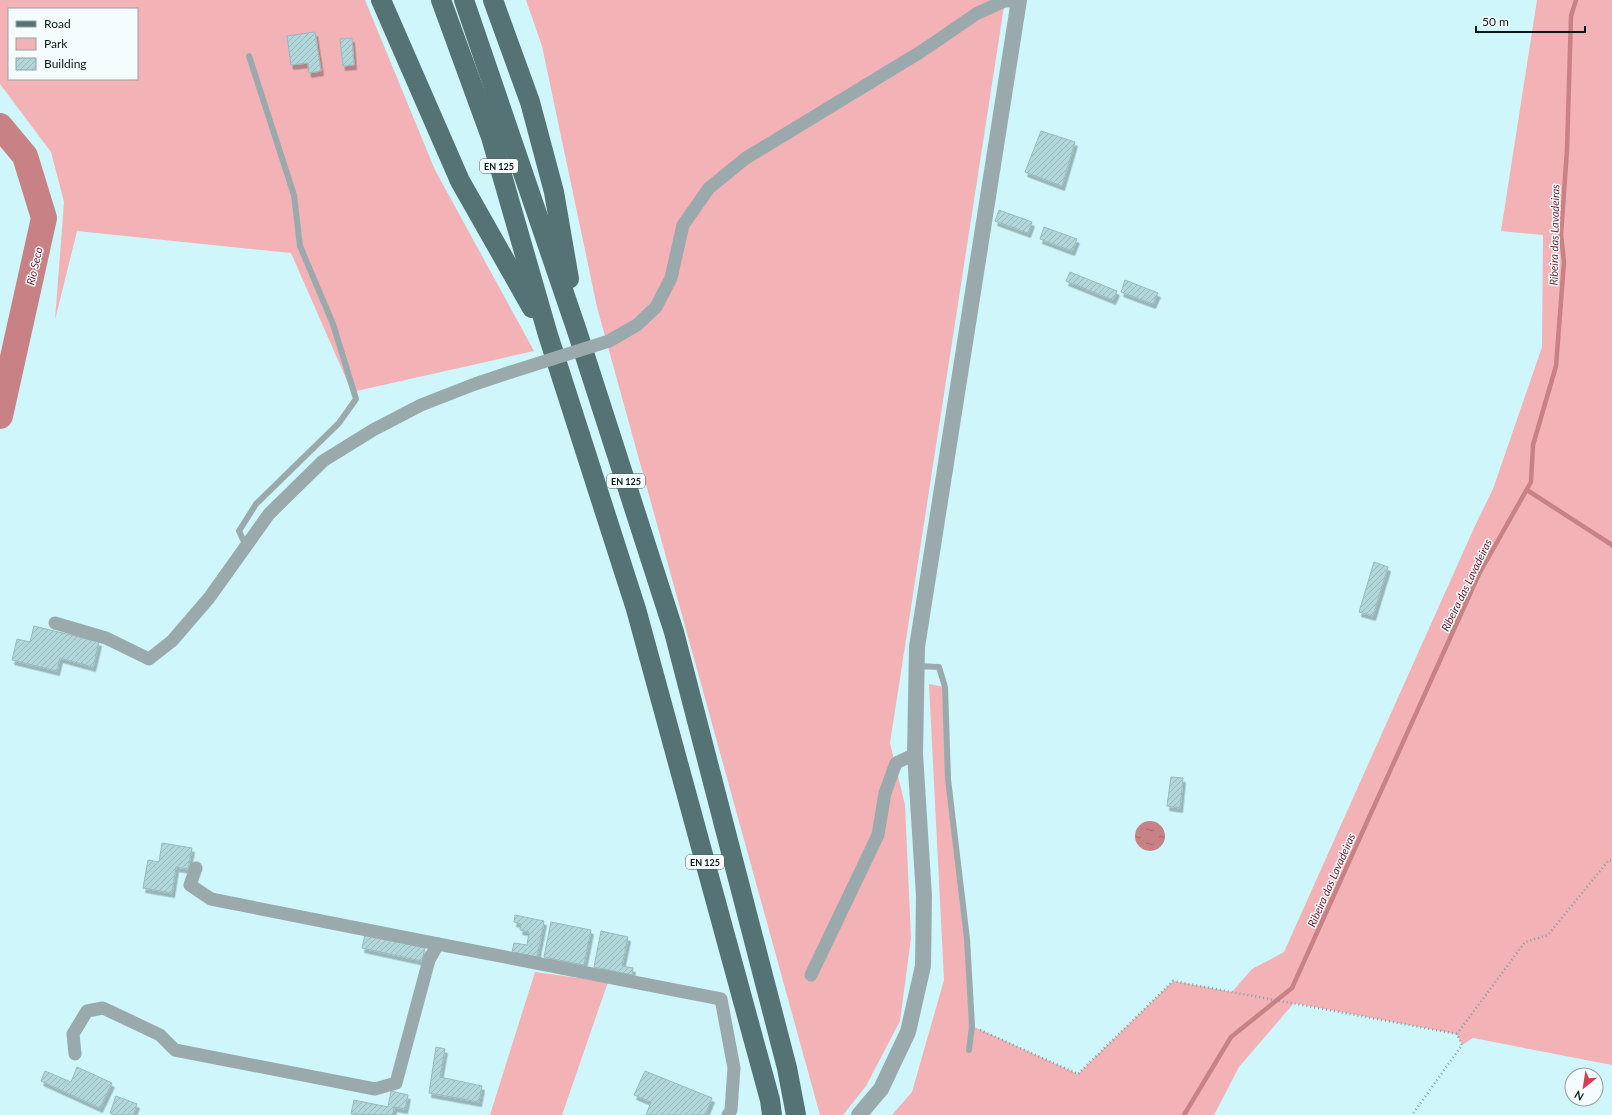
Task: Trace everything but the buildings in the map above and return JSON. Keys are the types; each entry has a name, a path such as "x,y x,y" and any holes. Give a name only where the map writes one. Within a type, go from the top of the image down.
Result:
{"main road":[{"path":"381,0 460,181 548,335"},
{"name":"EN 125","path":"441,0 491,137 548,335 636,609 770,1100 772,1115"},
{"name":"EN 125","path":"464,0 577,331 674,632 785,1060 796,1115"},
{"path":"493,0 530,102 554,192 566,255 577,331"}],"street":[{"path":"55,623 106,638 149,660 172,641 204,603 269,514 323,461 373,430 421,405 476,384 609,340 637,325 656,307 671,278 683,225 709,188 746,158 922,51 976,14 1004,1 1019,0 917,647 915,754 924,896 923,966 908,1032 881,1089 859,1115"},
{"path":"811,975 878,835 885,793 896,763 915,754"},
{"path":"196,868 190,885 211,899 721,1000 734,1068 731,1110 728,1115"},
{"path":"75,1054 73,1034 87,1011 103,1008 160,1035 175,1050 375,1089 396,1083 429,960 438,944"}],"lane":[{"path":"246,546 239,531 256,504 339,423 356,399 333,324 300,246 294,195 249,56"},
{"path":"917,666 939,667 945,687 948,779 967,939 972,1026 969,1050"}],"path":[{"path":"1457,1034 1525,942 1548,935 1608,861 1612,860"},
{"path":"972,1026 1078,1074 1173,981 1457,1034"},
{"path":"1412,1115 1462,1045 1457,1034"}],"green space":[{"path":"0,0 365,0 435,170 534,351 352,392 291,253 77,231 55,320 64,202 51,152 0,84"},
{"path":"526,0 1005,0 890,743 905,805 911,938 900,1021 866,1086 843,1115 820,1115 597,307 542,46"},
{"path":"1537,0 1612,0 1612,1065 1473,1038 1462,1045 1457,1034 1294,1003 1239,1067 1214,1115 892,1115 912,1092 944,980 929,684 945,687 948,779 967,939 972,1026 1078,1074 1173,981 1232,992 1252,969 1284,952 1474,528 1493,489 1542,347 1543,235 1501,231"},
{"path":"535,972 608,982 562,1115 490,1115"}],"water":[{"path":"1150,821 1161,825 1165,836 1161,847 1150,851 1139,847 1135,836 1139,825"}],"waterway":[{"name":"Ribeira das Lavadeiras","path":"1184,1115 1231,1037 1292,988 1479,574 1531,482 1533,445 1556,366 1564,262 1561,235 1567,150 1571,16 1576,0"},
{"name":"Rio Seco","path":"0,126 25,156 44,218 0,416"},
{"path":"1527,490 1612,545"}]}
